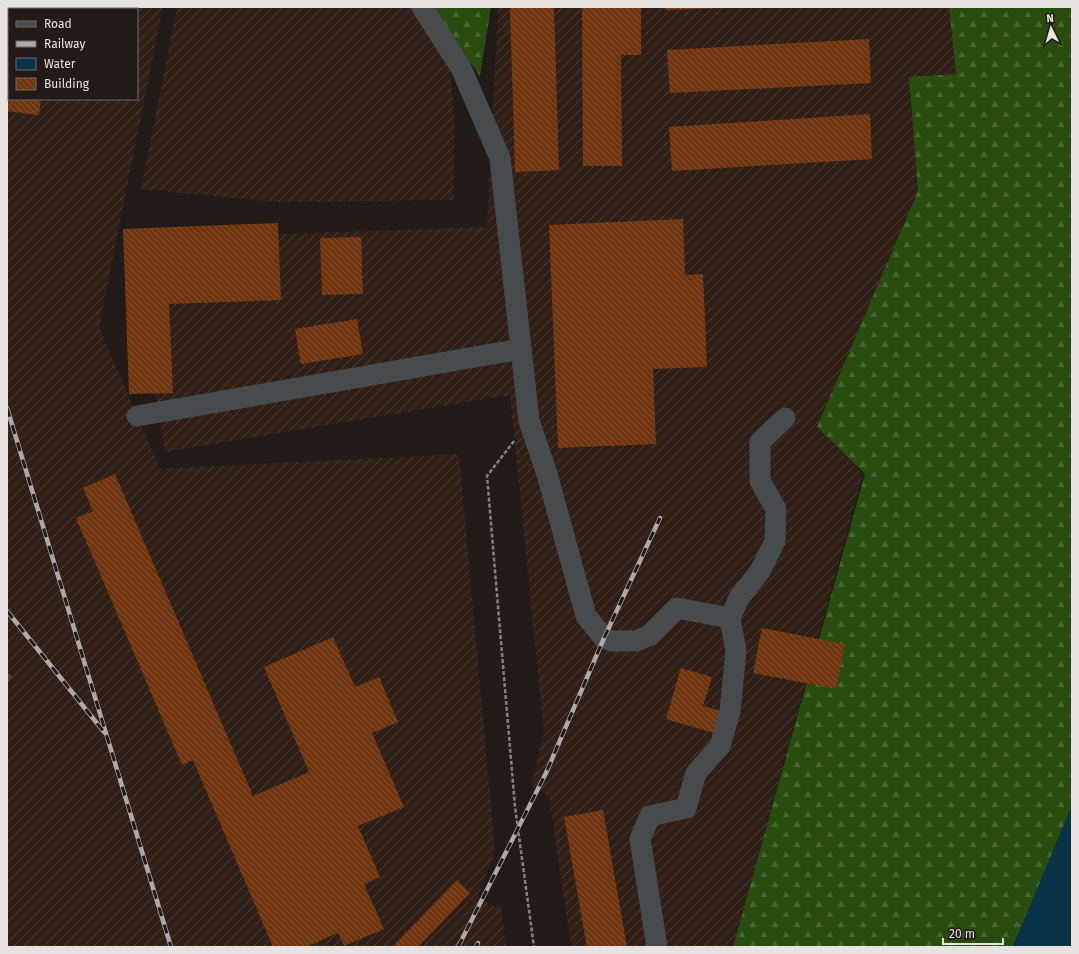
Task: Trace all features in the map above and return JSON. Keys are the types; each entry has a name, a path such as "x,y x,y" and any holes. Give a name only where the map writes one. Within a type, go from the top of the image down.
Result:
{"street":[{"path":"422,7 461,68 500,158 529,422 560,517 586,616 604,638 612,641 636,641 650,635 677,608 730,618"},
{"path":"137,416 521,349"},
{"path":"658,947 640,839 650,816 686,808 696,773 720,746 730,711 736,651 730,618 739,598 760,571 775,541 776,509 760,481 760,442 785,418"}],"path":[{"path":"529,422 488,476 515,807 534,947"}],"shaded area":[{"path":"7,7 163,7 99,327 160,469 459,454 495,851 478,897 494,906 501,905 506,947 7,947"},
{"path":"177,7 412,7 450,71 455,124 454,200 275,202 141,189"},
{"path":"498,7 949,7 956,74 909,78 918,191 817,427 863,474 733,947 571,947 549,796 531,786 544,733 510,395 165,452 129,239 487,227"}],"green space":[{"path":"431,7 491,7 480,76"},
{"path":"949,7 1072,7 1072,806 1013,947 733,947 865,474 817,427 918,191 909,77 956,74"}],"water":[{"path":"1072,806 1072,947 1013,947"}],"building":[{"path":"510,7 554,7 559,170 515,172"},
{"path":"582,7 641,7 641,55 621,55 622,166 583,166"},
{"path":"665,7 727,7 727,8 665,10"},
{"path":"869,39 871,83 670,93 667,50"},
{"path":"8,47 8,100 41,100 39,115 7,111"},
{"path":"870,114 872,159 672,171 669,127"},
{"path":"683,219 685,275 703,274 707,367 653,369 656,444 558,448 549,225"},
{"path":"278,223 281,300 169,304 173,393 129,394 123,229"},
{"path":"361,237 363,294 322,295 320,238"},
{"path":"357,319 363,354 301,364 295,329"},
{"path":"115,474 253,796 309,772 264,667 333,637 355,687 379,677 398,722 372,733 404,807 358,826 380,877 364,884 384,929 344,946 338,933 306,947 273,947 193,760 182,765 76,518 93,511 83,488"},
{"path":"762,628 845,644 836,689 753,673"},
{"path":"681,668 712,677 703,706 721,711 714,733 666,719"},
{"path":"7,673 12,677 7,683"},
{"path":"603,810 627,947 587,947 564,817"},
{"path":"457,880 470,893 418,947 392,947"}],"railway":[{"path":"7,408 171,947"},
{"path":"458,947 546,773 604,638 660,518"},
{"path":"7,611 104,732"},
{"path":"476,947 478,943"}]}
